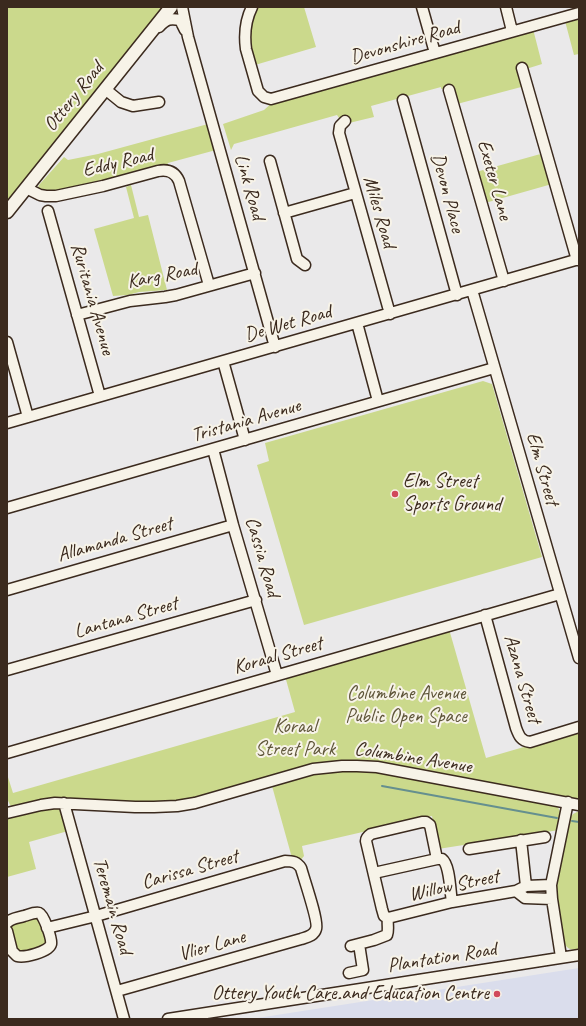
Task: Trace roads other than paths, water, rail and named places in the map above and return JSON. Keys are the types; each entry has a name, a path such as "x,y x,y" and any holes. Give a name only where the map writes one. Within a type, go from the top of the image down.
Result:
{"main road":[{"name":"Ottery Road","path":"7,212 172,7"}],"street":[{"name":"Link Road","path":"172,7 188,37"},
{"name":"Link Road","path":"182,7 188,37 275,347"},
{"name":"Devonshire Road","path":"252,7 245,27 245,42 258,91 264,97 271,99 579,13"},
{"path":"422,7 435,53"},
{"path":"506,7 512,31"},
{"path":"133,55 145,44 162,24 172,18 180,20"},
{"path":"522,68 578,260"},
{"path":"105,89 121,102 133,106 159,102"},
{"name":"Exeter Lane","path":"450,90 504,281"},
{"name":"Devon Place","path":"403,100 457,295"},
{"name":"Miles Road","path":"345,121 340,126 338,133 390,314"},
{"path":"270,161 297,259 305,265"},
{"name":"Eddy Road","path":"26,188 40,195 56,196 103,186 158,171 171,171 176,175 179,182 209,285"},
{"path":"284,213 355,194"},
{"name":"Ruritania Avenue","path":"48,211 100,396"},
{"name":"De Wet Road","path":"7,423 578,260"},
{"name":"Karg Road","path":"77,315 130,300 170,296 255,273"},
{"name":"Elm Street","path":"472,290 579,658"},
{"path":"357,323 378,402"},
{"path":"7,342 28,417"},
{"path":"223,361 245,440"},
{"name":"Tristania Avenue","path":"7,508 494,368"},
{"name":"Cassia Road","path":"213,449 233,525 277,675"},
{"name":"Allamanda Street","path":"7,590 233,525"},
{"name":"Koraal Street","path":"7,753 560,594"},
{"name":"Lantana Street","path":"7,670 256,600"},
{"name":"Azana Street","path":"486,615 516,728 521,738 526,742 534,741 579,727"},
{"name":"Columbine Avenue","path":"7,812 47,804 64,803 135,807 176,806 195,803 313,769 342,766 377,768 579,805"},
{"path":"561,957 551,885 568,802"},
{"name":"Teremain Road","path":"64,803 124,1019"},
{"path":"350,973 363,970 355,945 387,935 388,932 388,918 383,913 366,841 367,837 371,834 424,822 429,824 437,859"},
{"path":"469,849 545,837"},
{"path":"521,840 526,886"},
{"path":"374,873 442,859 447,868 452,902"},
{"name":"Carissa Street","path":"47,928 96,916 285,861 291,861 298,863 301,868 315,916 317,926 315,932"},
{"name":"Willow Street","path":"388,918 452,902 516,891 526,886 551,885"},
{"name":"Willow Street","path":"516,891 525,898 552,899"},
{"path":"7,923 11,920 37,913 43,916 51,942 49,948 43,951 23,957 17,956 14,953 7,931"},
{"name":"Vlier Lane","path":"117,991 309,937 315,932"},
{"name":"Plantation Road","path":"168,1019 579,955"}],"waterway":[{"path":"382,786 557,818"},
{"path":"572,821 579,822"}],"place":[{"name":"Elm Street Sports Ground","path":"395,494"},
{"name":"Ottery Youth Care and Education Centre","path":"497,994"}],"park label":[{"name":"Columbine Avenue Public Open Space","path":"406,706"},
{"name":"Koraal Street Park","path":"295,738"}]}
